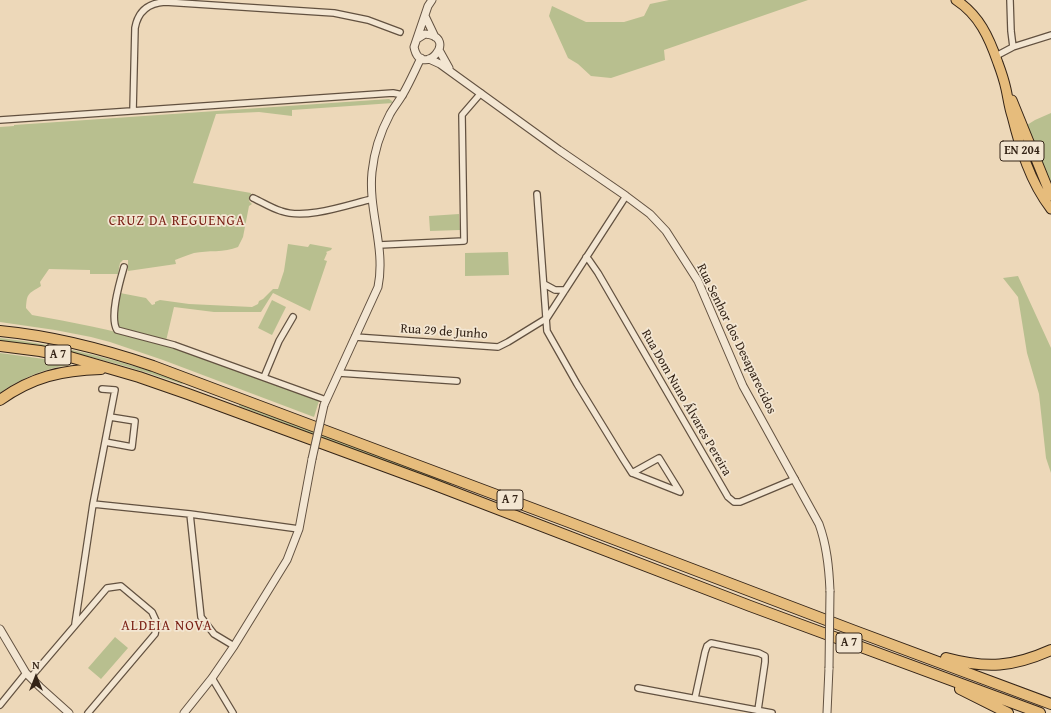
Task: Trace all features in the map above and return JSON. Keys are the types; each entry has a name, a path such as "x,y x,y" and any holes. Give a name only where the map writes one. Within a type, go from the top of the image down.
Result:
{"highway":[{"name":"A 7","path":"0,331 72,342 114,353 153,366 1051,704"},
{"name":"A 7","path":"0,346 54,354 115,370 188,394 376,463 750,606 1040,713"},
{"path":"0,400 31,382 53,374 79,370 115,370"},
{"name":"A 7","path":"920,654 936,655 963,663 998,665 1024,660 1051,650"},
{"path":"949,679 952,685 1008,713"}],"main road":[{"name":"EN 204","path":"956,0 969,9 979,20 996,56 1025,160 1040,193 1051,209"},
{"name":"EN 204","path":"1006,88 1016,108 1051,196"}],"street":[{"path":"425,16 439,43 439,50 437,54 428,59 420,58 414,47 428,6 432,0"},
{"path":"1010,0 1013,47"},
{"path":"133,111 135,28 140,13 152,4 165,2 334,13 368,20 400,32"},
{"path":"417,39 425,34 435,37"},
{"path":"996,56 1013,47 1051,35"},
{"name":"Rua Senhor dos Desaparecidos","path":"439,50 444,61 454,75"},
{"path":"184,713 212,678 234,646 287,560 299,529 312,459 325,402 378,287 381,273 379,245 372,199 372,172 380,135 390,113 403,95 420,58"},
{"name":"Rua Senhor dos Desaparecidos","path":"428,59 440,64 650,214 666,231 698,281 743,386 822,534 828,564 830,591 827,713"},
{"path":"0,120 393,93 403,95"},
{"path":"379,245 464,241 462,115 481,93"},
{"path":"537,194 547,331 606,432 632,473 680,492 659,458 632,473"},
{"path":"547,318 626,196"},
{"path":"253,198 280,211 291,214 305,214 322,211 372,199"},
{"name":"Rua Dom Nuno Álvares Pereira","path":"586,258 590,260 598,273 728,497 734,502 740,502 794,479"},
{"path":"124,266 116,303 115,324 117,330 174,346 264,377 325,402"},
{"path":"544,284 555,290 565,290"},
{"path":"264,377 279,341 293,317"},
{"name":"Rua 29 de Junho","path":"355,337 498,347 547,318"},
{"path":"339,373 457,381"},
{"path":"75,624 92,504 115,390 102,389"},
{"path":"105,442 132,447 134,421 110,417"},
{"path":"92,504 190,514 299,529"},
{"path":"190,514 201,617 214,634 234,646"},
{"path":"0,705 107,588 121,586 152,612 157,623 155,634 88,713"},
{"path":"0,629 28,675 69,713"},
{"path":"695,698 705,652 707,646 711,643 759,653 765,656 758,710"},
{"path":"212,678 233,713"},
{"path":"638,688 772,713"}],"green space":[{"path":"669,0 808,0 664,50 665,60 611,78 591,76 578,64 568,58 549,16 552,6 586,22 624,22 644,16 650,4"},
{"path":"389,99 393,103 292,110 292,116 259,112 216,114 193,183 251,193 249,201 252,204 249,206 243,237 238,247 227,250 194,253 175,260 176,264 128,271 128,260 123,260 120,263 118,274 90,274 90,270 49,269 40,282 41,286 29,294 27,299 26,308 32,315 77,323 172,347 319,401 314,417 163,360 110,342 55,330 0,322 0,127"},
{"path":"1051,113 1051,189 1027,125"},
{"path":"459,214 460,230 430,231 429,216"},
{"path":"288,244 308,247 310,244 332,248 326,252 327,253 324,260 327,261 310,311 273,293 261,312 214,312 174,307 166,341 118,327 117,308 120,293 146,298 152,305 160,300 189,304 252,307 258,304 259,301 273,289 278,289 284,271"},
{"path":"508,252 509,275 465,276 465,253"},
{"path":"1018,276 1051,348 1051,473 1046,458 1039,394 1027,353 1018,297 1003,278"},
{"path":"272,300 286,307 272,335 258,328"},
{"path":"0,338 70,349 138,367 183,382 182,384 92,357 47,347 0,341"},
{"path":"0,353 72,364 56,367 33,375 19,381 0,393"},
{"path":"240,403 452,483 450,486 239,406"},
{"path":"115,637 128,648 101,679 88,668"}],"district":[{"name":"CRUZ DA REGUENGA","path":"177,221"},
{"name":"ALDEIA NOVA","path":"167,626"}]}
